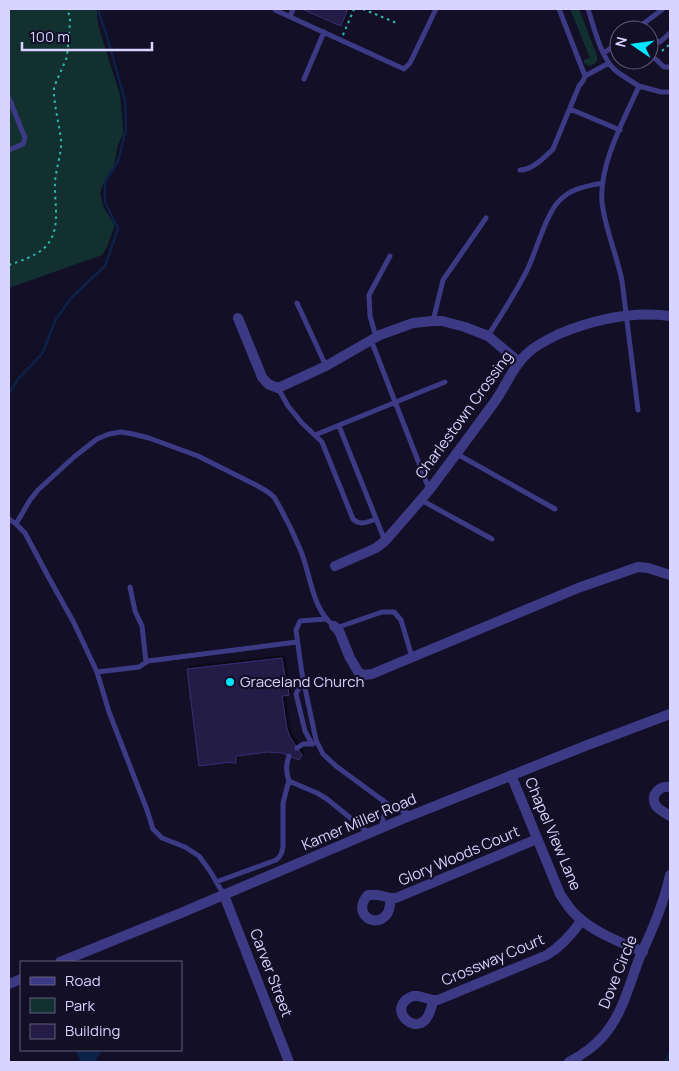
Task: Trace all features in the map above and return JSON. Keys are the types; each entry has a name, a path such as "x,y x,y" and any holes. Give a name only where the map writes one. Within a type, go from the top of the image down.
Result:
{"street":[{"name":"Charlestown Crossing","path":"336,566 376,548 385,541 430,489 495,402 519,362 528,352 552,338 590,322 627,314 670,316"},
{"path":"238,318 262,377 268,384 278,388 326,366 373,338 413,323 442,321 465,327 488,336 519,362"},
{"path":"332,624 343,639 350,658 359,673 364,676 412,658 578,588 638,567 670,575"},
{"name":"Kamer Miller Road","path":"62,961 511,775 670,714"},
{"name":"Chapel View Lane","path":"511,775 560,894 571,910 592,928 643,952"},
{"path":"670,787 664,786 659,789 654,800 658,808 670,816"},
{"name":"Glory Woods Court","path":"391,898 396,898 538,839"},
{"name":"Dove Circle","path":"569,1062 589,1049 604,1035 616,1018 668,886 670,875"},
{"name":"Carver Street","path":"224,895 289,1062"},
{"name":"Crossway Court","path":"433,1000 438,1000 547,955 570,936 582,920"}],"lane":[{"path":"275,9 404,69 410,63 436,9"},
{"path":"290,17 293,9"},
{"path":"520,170 524,170 534,164 553,150 579,86 584,81 585,76 559,9"},
{"path":"585,76 609,63 600,45 588,9"},
{"path":"648,20 663,9"},
{"path":"304,79 324,32"},
{"path":"659,42 670,33"},
{"path":"604,53 609,49"},
{"path":"659,63 664,67 670,67"},
{"path":"614,70 639,86 661,92 670,92"},
{"path":"638,410 627,314 619,266 602,202 603,182 608,158 639,86"},
{"path":"9,98 25,138 23,144 9,150"},
{"path":"570,109 620,130"},
{"path":"488,336 528,267 552,210 568,193 603,182"},
{"path":"433,321 443,280 486,218"},
{"path":"390,256 369,295 373,338 395,403 430,489"},
{"path":"297,303 326,366"},
{"path":"315,435 445,382"},
{"path":"278,388 288,406 322,442 353,519 360,524 376,519"},
{"path":"339,426 385,541"},
{"path":"16,524 38,490 97,439 121,432 149,438 198,456 256,485 274,498 301,550 321,612 332,624"},
{"path":"456,454 555,509"},
{"path":"421,500 492,539"},
{"path":"9,519 25,533 74,622 96,672 109,712 154,828 162,838 185,847 199,856 224,895"},
{"path":"130,587 134,611 142,626 146,662"},
{"path":"315,744 316,740 297,642 296,630 300,622 332,624 382,612 394,612 401,620 412,658"},
{"path":"96,672 139,667 146,662 157,660 297,642"},
{"path":"303,680 296,694 305,731 323,754 336,766 393,808 414,815"},
{"path":"296,748 303,744 315,744"},
{"path":"289,756 286,768 289,780 327,799 370,833"},
{"path":"216,882 276,860 282,854 284,803 289,780"},
{"path":"381,828 385,811 383,800"}],"path":[{"path":"9,264 29,257 43,249 51,241 55,230 55,182 61,142 54,87 67,57 70,22 67,9"},
{"path":"341,40 354,9"},
{"path":"363,9 399,24"},
{"path":"662,51 670,44"}],"green space":[{"path":"9,9 97,9 99,28 120,95 123,134 118,145 114,167 104,182 100,193 103,206 114,224 107,247 102,255 9,288"},
{"path":"570,9 579,9 597,56 597,61 589,66 584,63 584,60 590,58"}],"water":[{"path":"76,1051 101,1051 95,1062 81,1062"}],"building":[{"path":"305,9 348,9 341,26"},
{"path":"282,658 289,695 282,696 287,729 302,755 299,760 282,753 268,752 236,756 236,763 199,766 187,669"}],"waterway":[{"path":"9,393 19,378 42,354 56,319 72,297 105,266 118,229 105,202 105,182 118,161 126,129 125,101 99,9"},
{"path":"665,1062 670,1053"}],"place":[{"name":"Graceland Church","path":"230,682"}]}
